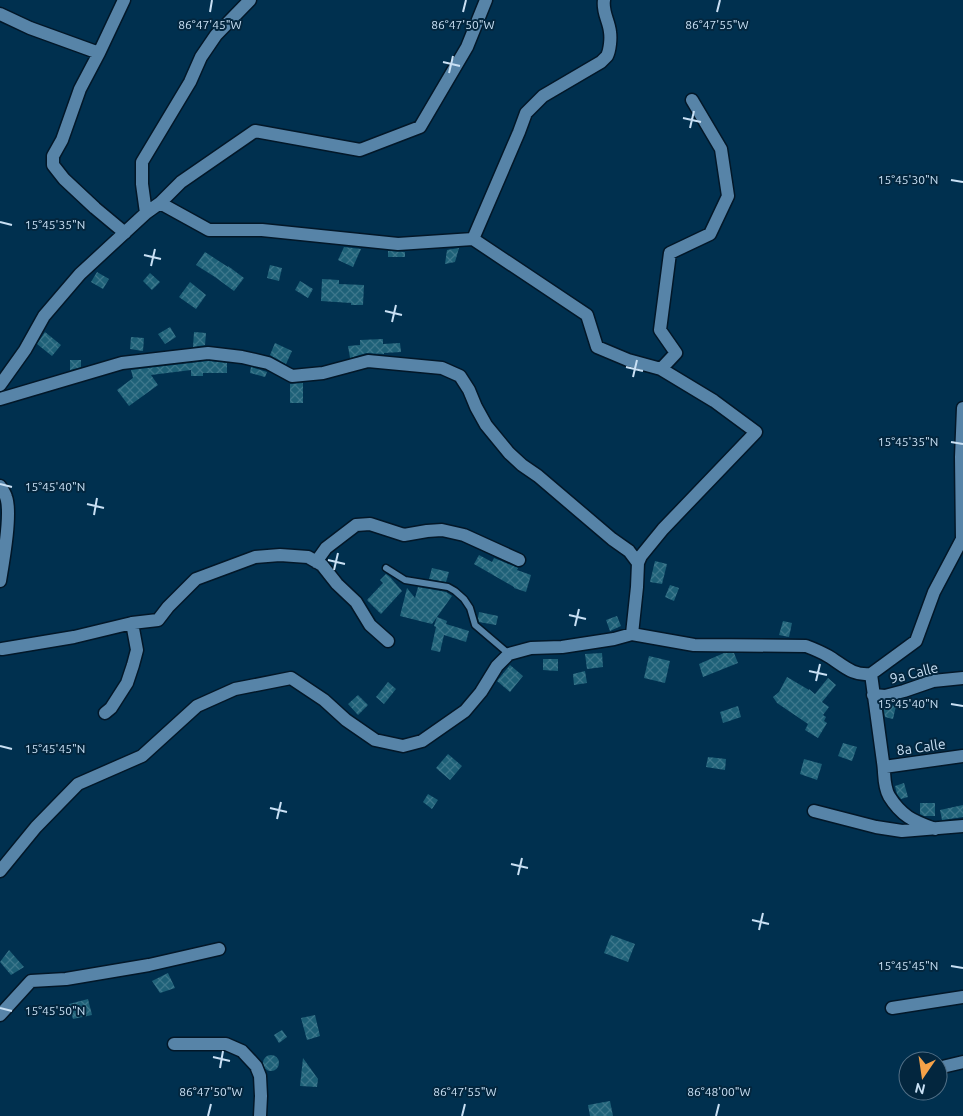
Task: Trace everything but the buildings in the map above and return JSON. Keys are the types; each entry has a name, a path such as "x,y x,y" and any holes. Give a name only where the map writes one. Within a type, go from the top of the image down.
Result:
{"street":[{"path":"124,0 100,53 80,89 62,140 53,156 53,165 64,179 125,233"},
{"path":"146,213 142,184 142,162 190,82 201,57 216,35 250,0"},
{"path":"0,386 25,350 44,316 80,274 181,182 255,131 360,150 420,127 467,48 486,0"},
{"path":"473,239 526,113 543,96 601,62 607,55 610,32 603,4 604,0"},
{"path":"0,14 30,28 100,53"},
{"path":"661,369 676,353 660,330 670,253 710,234 728,196 721,150 692,100"},
{"path":"160,203 209,230 262,230 398,244 473,239 587,315 597,347 628,360 661,369 714,401 756,432 663,529 641,556 638,563 632,634"},
{"path":"0,398 122,362 208,353 242,357 268,363 292,376 323,372 368,361 442,368 460,376 486,425 509,453 629,551 638,563"},
{"path":"0,871 36,827 78,784 142,756 197,706 235,689 291,678 324,700 346,720 375,740 403,746 422,741 465,711 481,692 497,666 509,654 531,648 562,647 614,639 632,634 694,645 806,646 828,655 851,671 862,675 871,674 916,641 934,592 962,539 963,408"},
{"path":"0,486 7,497 8,515 4,562 0,581"},
{"path":"316,562 326,548 356,525 370,524 404,535 442,530 464,536 519,560"},
{"path":"0,649 74,637 132,623 158,620 168,607 196,579 255,557 280,555 308,557 322,565 337,584 356,602 370,625 388,641"},
{"path":"106,713 127,684 133,665 137,650 132,623"},
{"path":"871,674 885,786 890,797 911,820 935,829"},
{"name":"9a Calle","path":"873,695 886,696 933,681 963,678"},
{"name":"8a Calle","path":"884,767 963,756"},
{"path":"814,811 876,827 902,831 963,826"},
{"path":"0,1015 31,981 66,979 149,965 219,949"},
{"path":"892,1008 963,997"},
{"path":"174,1044 226,1044 242,1051 256,1066 260,1076 262,1096 260,1116"},
{"path":"948,1066 963,1062"}],"lane":[{"path":"386,568 405,580 448,587 455,591 470,608 475,624 509,654"}]}
